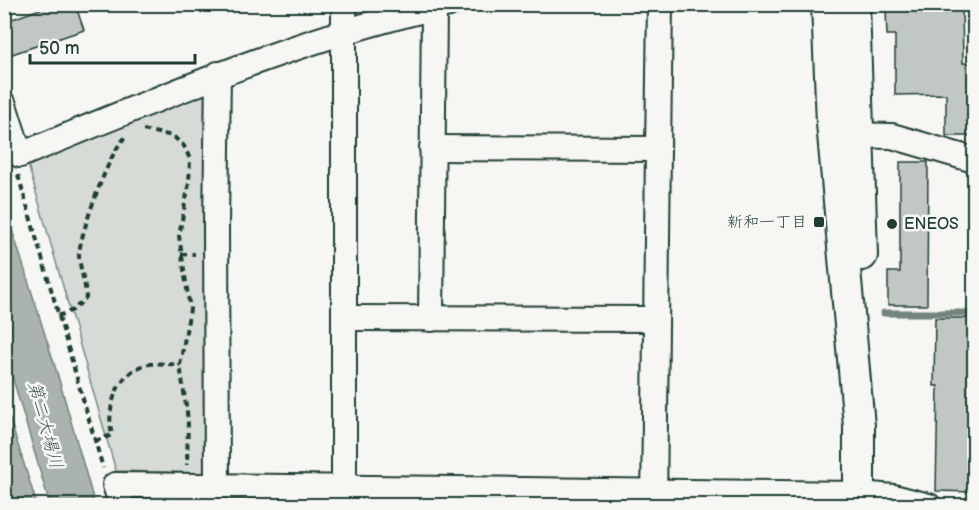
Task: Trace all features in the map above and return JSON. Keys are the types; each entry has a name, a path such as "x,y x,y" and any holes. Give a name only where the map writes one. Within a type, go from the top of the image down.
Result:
{"street":[{"path":"344,4 344,497"},
{"path":"655,498 655,320 660,4"},
{"path":"827,4 846,135 864,362 859,426 859,500"},
{"path":"846,135 854,4"},
{"path":"4,105 20,155 218,74 343,30 441,6 432,148 431,319"},
{"path":"217,486 218,74"},
{"path":"846,135 892,136 975,160"},
{"path":"432,148 658,149"},
{"path":"344,318 655,320"},
{"path":"118,495 217,486 344,497 859,500 894,497 929,506"}],"path":[{"path":"138,132 144,130 173,136 184,146 190,159 189,183 179,236 190,309 180,365 188,420 187,466 217,486"},
{"path":"58,316 73,310 86,298 80,264 81,234 119,143 132,134"},
{"path":"20,155 15,166 58,316 105,477 118,495"},
{"path":"95,441 112,435 110,426 114,396 120,383 132,371 143,365 180,365"}],"shaded area":[{"path":"198,92 208,99 204,473 116,471 27,161"}],"water":[{"name":"第二大場川","path":"5,207 58,376 95,505 50,505 5,352"},
{"path":"5,404 37,505 5,505"}],"building":[{"path":"54,4 75,4 84,30 9,55 4,42 4,22"},
{"path":"962,8 963,63 975,63 975,136 946,136 946,94 895,95 895,35 887,35 886,10"},
{"path":"900,162 928,162 927,305 888,305 888,272 900,272"},
{"path":"935,318 975,318 975,492 936,491 938,386 934,386"}],"waterway":[{"path":"884,313 974,313"}],"place":[{"name":"新和一丁目","path":"819,222"},
{"name":"ENEOS","path":"892,224"}]}
